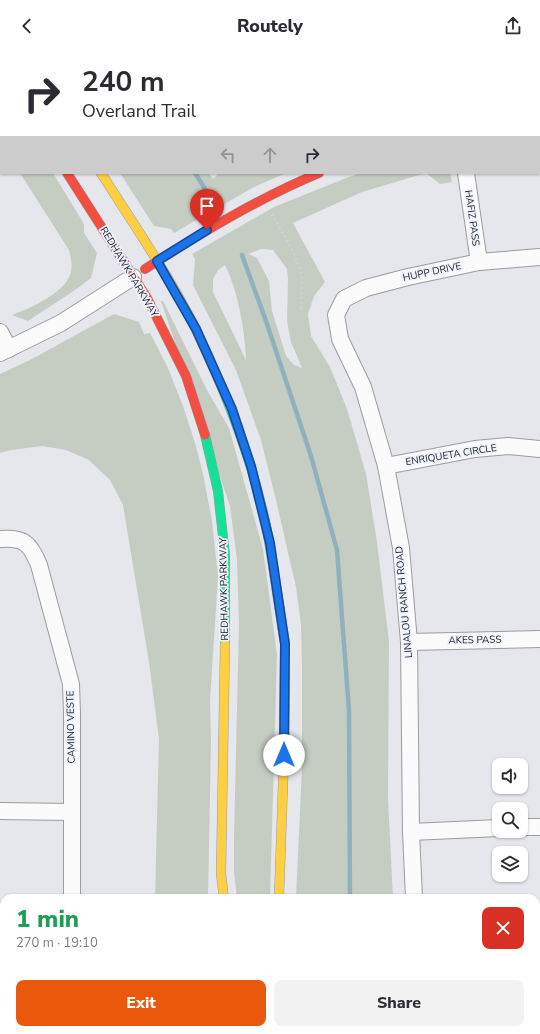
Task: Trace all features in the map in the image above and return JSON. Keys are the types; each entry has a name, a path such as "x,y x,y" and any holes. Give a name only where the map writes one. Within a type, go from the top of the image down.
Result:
{"main road":[{"name":"REDHAWK PARKWAY","path":"69,174 147,298 186,376 204,430 218,491 225,555 226,617 222,867 224,894"},
{"path":"102,174 157,261 196,329 232,409 251,466 270,543 285,644 284,755 279,894"},
{"path":"133,277 256,201 316,174"}],"street":[{"name":"HAFIZ PASS","path":"466,174 479,262"},
{"name":"HUPP DRIVE","path":"336,315 344,299 366,288 408,277 479,262 540,257"},
{"path":"0,332 4,351 61,324 133,277"},
{"name":"LINALOU RANCH ROAD","path":"336,315 340,339 363,387 386,466 401,548 409,642 410,832 414,894"},
{"name":"ENRIQUETA CIRCLE","path":"386,466 475,449 508,446 540,449"},
{"name":"CAMINO VESTE","path":"0,540 12,538 24,541 33,551 39,565 71,684 72,894"},
{"name":"AKES PASS","path":"409,642 540,639"},
{"path":"0,811 71,812"},
{"path":"528,828 540,827"},
{"path":"410,832 492,828"}],"path":[{"path":"271,212 293,251 302,275 301,311"}],"shaded area":[{"path":"21,174 54,174 84,224 84,233 97,253 91,278 78,288 28,321 12,315 45,300 61,288 70,275 71,262 69,250"},
{"path":"121,174 210,174 213,179 218,174 284,174 254,187 174,233 171,229 154,226"},
{"path":"358,174 423,174 362,192 293,223 325,282 314,296 308,314 311,336 330,367 347,409 366,474 377,542 389,642 388,799 393,894 296,894 302,767 302,666 301,625 296,587 261,440 236,370 193,285 195,259 192,254 274,207","holes":["261,249 273,250 287,269 287,321 291,342 302,368 294,365 286,356 272,311 269,281 257,258 248,254","225,265 230,275 240,311 246,360 213,292 213,279 218,270"]},
{"path":"427,174 450,174 452,182 440,184"},
{"path":"161,301 163,301 207,390 229,428 263,549 277,655 270,894 237,894 234,873 239,623 237,560 230,506"},
{"path":"114,314 139,322 144,334 150,333 168,368 183,406 203,474 212,521 218,577 210,701 211,741 208,894 155,894 159,739 149,662 123,505 110,480 89,460 66,450 42,446 0,453 0,374 30,360"}],"waterway":[{"path":"196,174 210,197"},
{"path":"242,255 266,321 311,456 337,550 349,711 350,894"}],"traffic: fast":[{"path":"206,351 228,401 255,480 268,533 272,560"},
{"path":"205,435 218,491 225,555 225,644"}],"traffic: slow":[{"path":"102,174 170,282 206,351"},
{"path":"272,560 285,644 284,755 279,894"},
{"path":"224,894 221,874 225,644"}],"traffic: jam":[{"path":"68,174 147,298 186,376 205,435"},
{"path":"145,269 187,242 251,205 317,174"}],"route":[{"path":"207,230 157,261 196,329 232,409 251,466 270,543 285,644 284,755"}]}
